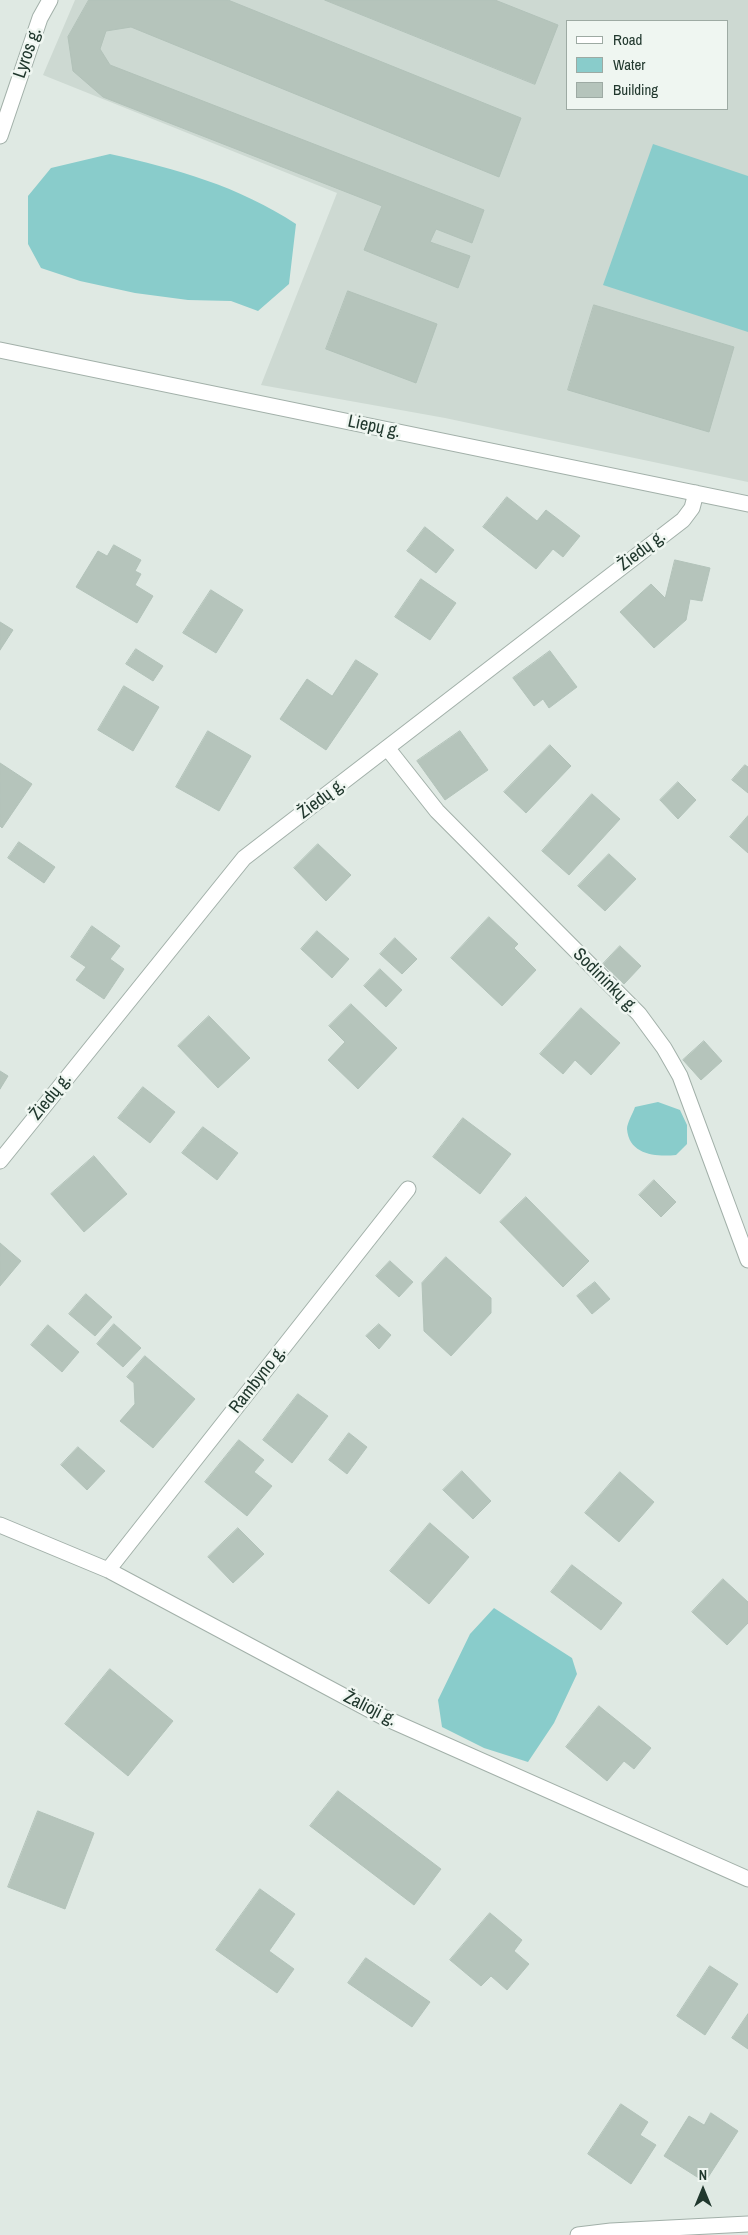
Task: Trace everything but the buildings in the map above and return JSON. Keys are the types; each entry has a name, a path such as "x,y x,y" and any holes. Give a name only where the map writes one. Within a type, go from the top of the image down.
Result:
{"street":[{"name":"Lyros g.","path":"0,136 40,18 50,0"},
{"name":"Liepų g.","path":"0,350 748,504"},
{"name":"Žiedų g.","path":"0,1161 244,858 388,749 591,588 683,520 692,508 696,493"},
{"name":"Sodininkų g.","path":"388,749 436,811 639,1014 664,1048 680,1076 748,1260"},
{"name":"Rambyno g.","path":"108,1570 408,1189"},
{"name":"Žalioji g.","path":"0,1525 108,1570 383,1717 748,1878"},
{"path":"578,2235 612,2231 748,2224"}],"shaded area":[{"path":"75,0 748,0 748,482 445,418 261,385 337,193 43,75"}],"water":[{"path":"653,144 748,176 748,332 603,285"},
{"path":"110,154 206,180 252,199 296,224 289,284 258,311 231,301 188,300 135,293 80,281 41,268 28,244 28,196 51,168"},
{"path":"658,1102 680,1110 687,1125 687,1144 676,1155 652,1155 638,1149 629,1138 627,1127 635,1107"},
{"path":"494,1608 572,1658 577,1674 554,1723 528,1762 484,1748 442,1727 438,1700 470,1634"}]}
